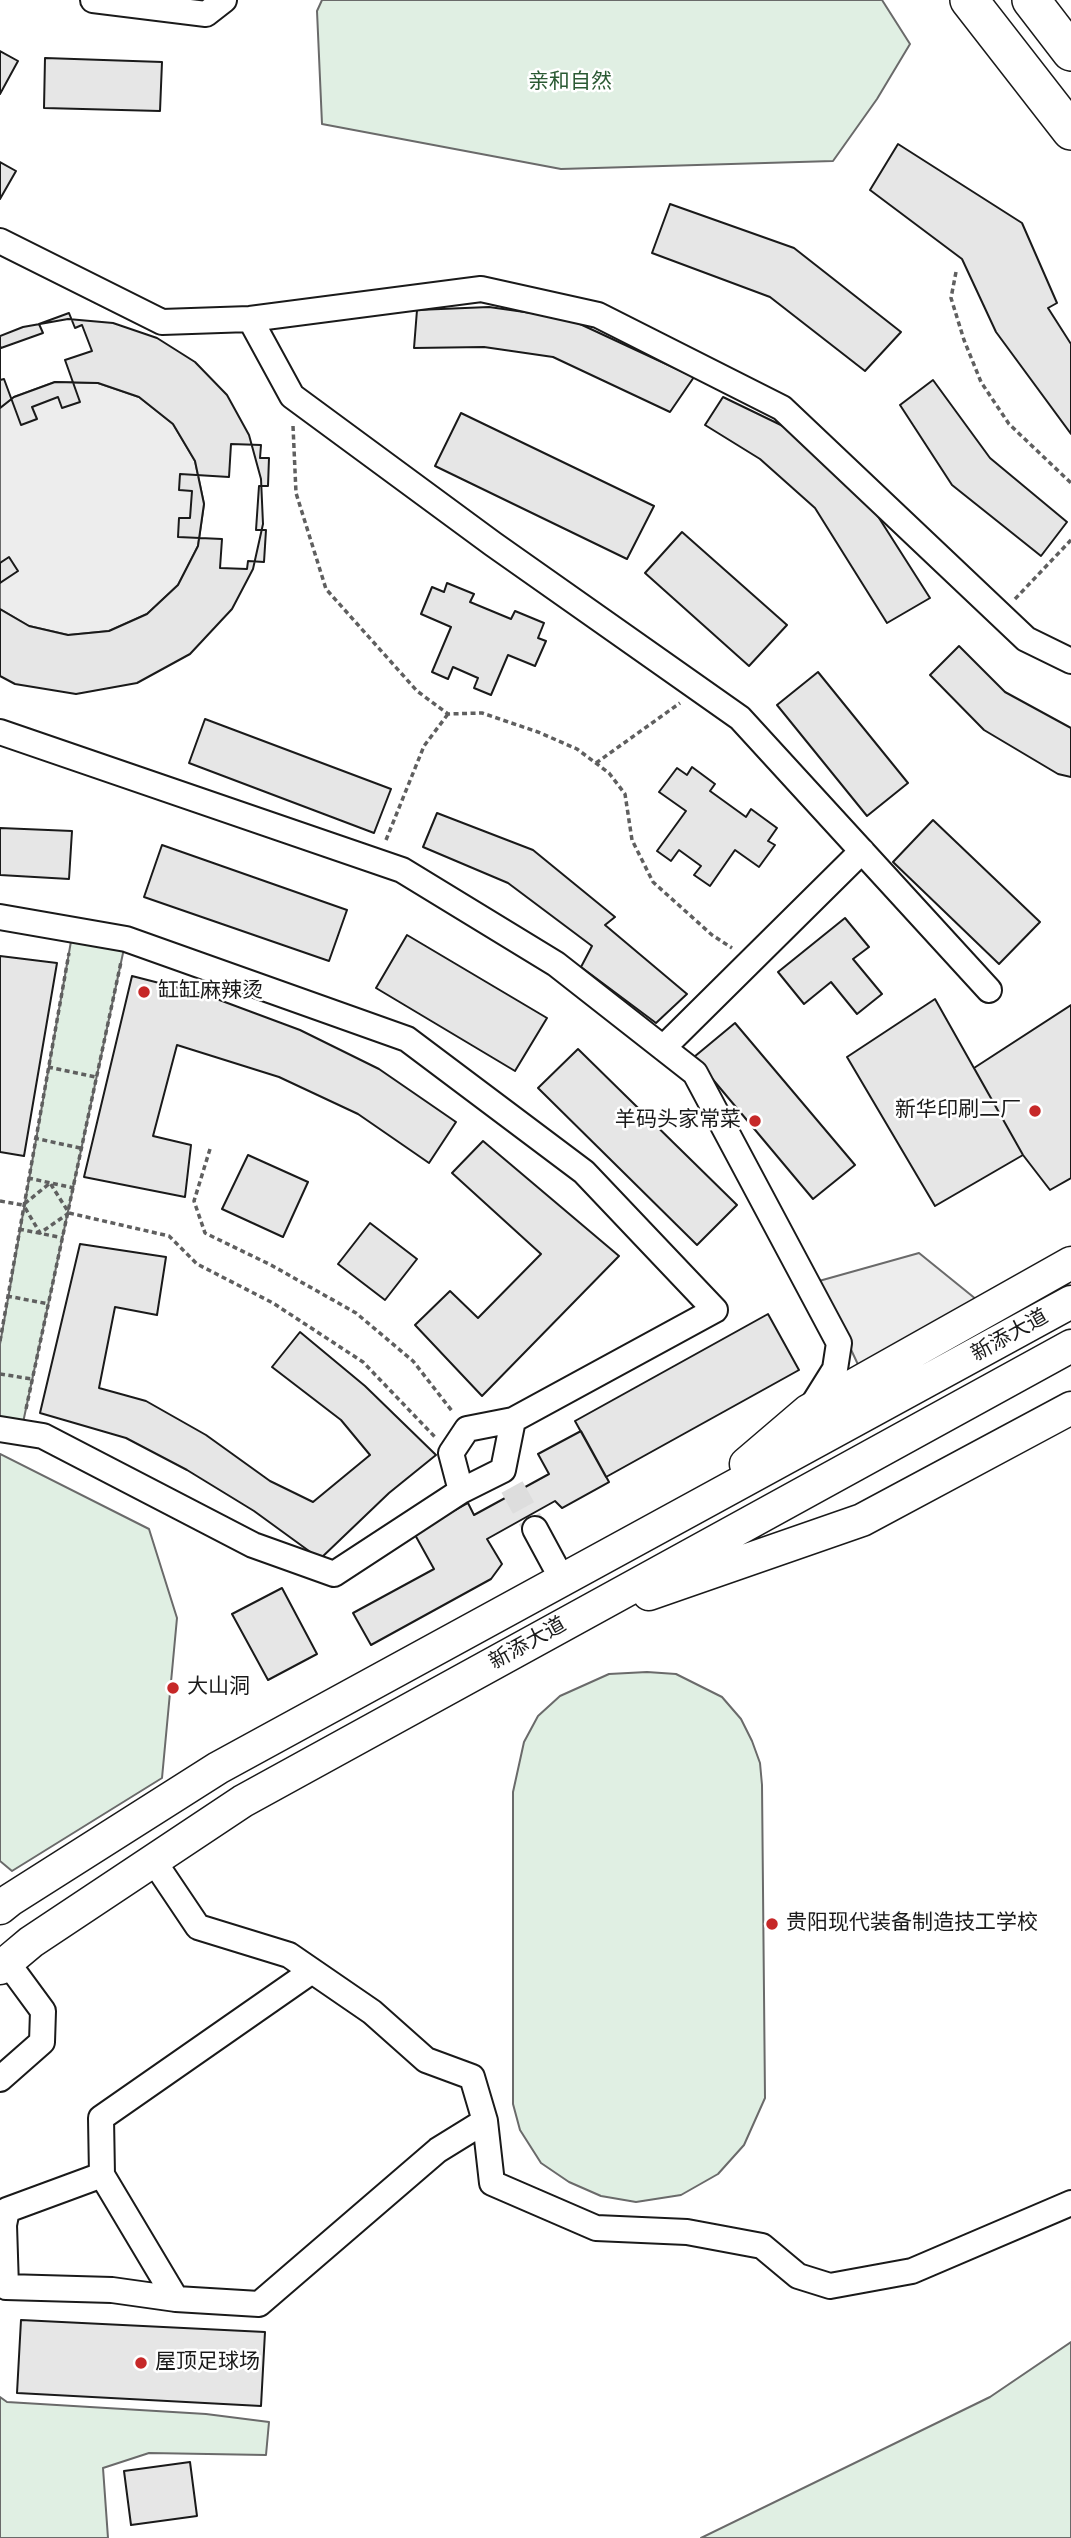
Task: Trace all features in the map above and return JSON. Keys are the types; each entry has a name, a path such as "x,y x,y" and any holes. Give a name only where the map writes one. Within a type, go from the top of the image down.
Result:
{"highway":[{"path":"969,0 1061,118 1071,146"},
{"path":"1031,0 1071,52"}],"main road":[{"path":"697,1506 808,1411 1071,1263"},
{"name":"新添大道","path":"0,1908 218,1768 1071,1302"},
{"name":"新添大道","path":"4,1965 31,1942 243,1801 1071,1346"},
{"path":"565,1623 862,1520 1071,1408"}],"street":[{"path":"93,0 206,14 224,0"},
{"path":"0,241 162,322 250,319 481,289 598,315 782,408 1026,639 1071,661"},
{"path":"0,261 27,254"},
{"path":"250,319 292,396 493,544 740,718 989,990"},
{"path":"0,732 402,870 556,964 695,1073 839,1343 835,1370 808,1411"},
{"path":"663,1048 862,851"},
{"path":"0,917 125,939 407,1039 584,1172 715,1310 513,1420 467,1429 451,1453 461,1491"},
{"path":"10,1431 43,1436 253,1545 334,1574 461,1491 508,1479 513,1420"},
{"path":"535,1529 562,1579"},
{"path":"153,1860 198,1927 289,1955 372,2012 426,2060 472,2077 485,2121 492,2183 596,2228 687,2232 762,2246 798,2276 830,2286 912,2271 1071,2203"},
{"path":"0,2079 42,2042 43,2011 4,1965"},
{"path":"176,2299 102,2175 101,2118 312,1971"},
{"path":"102,2175 7,2210 4,2225 6,2287 113,2290 176,2299 259,2304 438,2150 485,2121"}],"path":[{"path":"956,272 951,298 981,382 1009,424 1071,483"},
{"path":"292,396 296,493 326,589 417,691 448,714 482,713 538,732 577,750 609,773 625,794 632,840 653,882 712,935 751,961"},
{"path":"1000,615 1071,540"},
{"path":"596,763 699,689"},
{"path":"377,861 424,746 448,714"},
{"path":"0,1340 73,930"},
{"path":"10,1431 33,1379 125,939"},
{"path":"48,1067 96,1077"},
{"path":"34,1138 81,1148"},
{"path":"210,1149 194,1201 205,1233 271,1265 356,1313 414,1362 467,1429"},
{"path":"28,1178 74,1188"},
{"path":"23,1205 50,1183"},
{"path":"50,1183 69,1213 169,1236 197,1264 273,1303 363,1362 451,1453"},
{"path":"0,1200 23,1205 40,1233"},
{"path":"40,1233 69,1213"},
{"path":"19,1228 63,1238"},
{"path":"7,1296 49,1304"},
{"path":"0,1374 33,1379"}],"green space":[{"name":"亲和自然","path":"322,0 882,0 910,44 877,99 833,161 561,169 322,124 317,11"},
{"path":"73,930 126,939 21,1432 0,1429 0,1344"},
{"path":"0,1454 149,1529 177,1618 162,1778 12,1871 0,1861"},
{"path":"609,1674 676,1674 722,1697 741,1719 760,1763 765,2098 744,2145 718,2174 681,2195 636,2202 601,2196 569,2182 541,2163 520,2130 513,2104 513,1792 524,1742 538,1716 560,1696"},
{"path":"1071,2342 1071,2538 701,2538 990,2397"},
{"path":"0,2397 7,2402 206,2414 269,2422 266,2455 149,2453 103,2468 108,2538 0,2538"}],"shaded area":[{"path":"55,382 98,383 139,397 173,424 195,461 204,504 198,546 178,585 147,614 109,631 68,635 29,626 0,609 0,408 14,397"},
{"path":"919,1253 982,1304 861,1371 819,1281"}],"building":[{"path":"0,51 18,61 0,94"},
{"path":"45,58 162,62 160,111 44,108"},
{"path":"898,144 1022,223 1057,303 1048,308 1071,344 1071,434 996,332 962,259 870,190"},
{"path":"0,162 16,171 0,199"},
{"path":"670,204 794,248 901,332 865,371 770,297 652,253"},
{"path":"489,307 567,318 694,377 670,412 553,357 484,347 414,348 417,310"},
{"path":"69,313 75,328 82,325 92,351 65,360 80,402 62,408 58,397 32,407 37,419 21,425 4,379 0,380 0,346 1,348 43,333 39,324"},
{"path":"68,319 113,323 157,338 195,362 227,395 249,435 261,479 263,524 253,569 232,609 190,654 137,683 76,694 15,684 0,676 0,609 29,626 68,635 109,631 147,614 178,585 198,546 204,504 195,461 173,424 139,397 98,383 55,382 14,397 0,408 0,336 23,327"},
{"path":"933,380 990,458 1067,522 1041,556 952,485 900,405"},
{"path":"723,397 785,427 865,496 930,598 887,623 815,508 760,459 705,425"},
{"path":"461,413 654,506 627,559 435,466"},
{"path":"231,444 261,445 260,458 269,458 268,486 259,486 256,530 266,530 264,562 248,561 247,569 220,568 222,539 178,537 179,518 190,518 192,491 179,490 180,474 229,477"},
{"path":"682,532 787,625 749,666 645,573"},
{"path":"9,557 18,571 0,583 0,563"},
{"path":"447,583 474,594 470,602 511,619 515,611 544,623 538,638 546,641 535,666 508,655 491,695 474,688 478,678 453,667 448,679 432,672 451,627 421,614 432,587 444,592"},
{"path":"959,646 1005,692 1071,728 1071,777 1058,774 984,730 930,675"},
{"path":"818,672 908,783 867,816 777,705"},
{"path":"205,719 391,789 374,833 189,763"},
{"path":"692,767 715,784 710,791 746,817 751,809 777,828 768,841 775,845 759,867 735,850 710,886 694,875 701,866 679,850 671,861 657,851 686,811 659,792 677,768 687,775"},
{"path":"437,813 533,850 615,917 605,925 687,994 656,1023 581,967 592,946 508,883 423,847"},
{"path":"933,820 1040,922 999,964 893,862"},
{"path":"0,828 72,831 69,879 0,875"},
{"path":"162,845 347,910 329,961 144,897"},
{"path":"845,918 869,947 853,959 882,994 857,1014 831,982 804,1004 778,972"},
{"path":"407,935 547,1018 515,1071 376,988"},
{"path":"0,956 57,963 24,1156 0,1152"},
{"path":"132,976 206,995 300,1030 379,1069 456,1122 429,1163 358,1114 279,1077 177,1045 153,1136 191,1145 185,1197 84,1177"},
{"path":"935,999 1023,1155 935,1206 847,1057"},
{"name":"新华印刷二厂","path":"1071,1005 1071,1178 1050,1190 1023,1155 974,1068"},
{"path":"735,1023 855,1165 813,1199 694,1057"},
{"path":"578,1049 737,1205 697,1245 538,1088"},
{"path":"483,1141 619,1256 482,1396 415,1325 450,1291 478,1318 541,1254 452,1173"},
{"path":"248,1155 308,1182 283,1237 222,1209"},
{"path":"370,1223 417,1259 385,1300 338,1264"},
{"path":"80,1244 166,1257 157,1315 115,1307 99,1388 146,1401 206,1435 270,1481 313,1502 370,1455 341,1420 272,1367 300,1332 365,1386 436,1455 389,1493 320,1559 254,1511 187,1470 126,1438 40,1413"},
{"path":"768,1314 799,1370 606,1477 575,1421"},
{"path":"581,1431 609,1482 562,1508 555,1501 487,1539 502,1564 491,1579 371,1645 353,1613 434,1569 414,1533 468,1503 474,1515 549,1474 538,1454"},
{"path":"282,1588 317,1654 268,1680 232,1614"},
{"name":"屋顶足球场","path":"21,2320 265,2332 261,2406 17,2393"},
{"path":"190,2462 197,2516 131,2525 124,2471"}],"tunnel":[{"path":"512,1487 535,1529"}],"place":[{"name":"缸缸麻辣烫","path":"144,992"},
{"name":"新华印刷二厂","path":"1035,1111"},
{"name":"羊码头家常菜","path":"755,1121"},
{"name":"大山洞","path":"173,1688"},
{"name":"贵阳现代装备制造技工学校","path":"772,1924"},
{"name":"屋顶足球场","path":"141,2363"}]}
